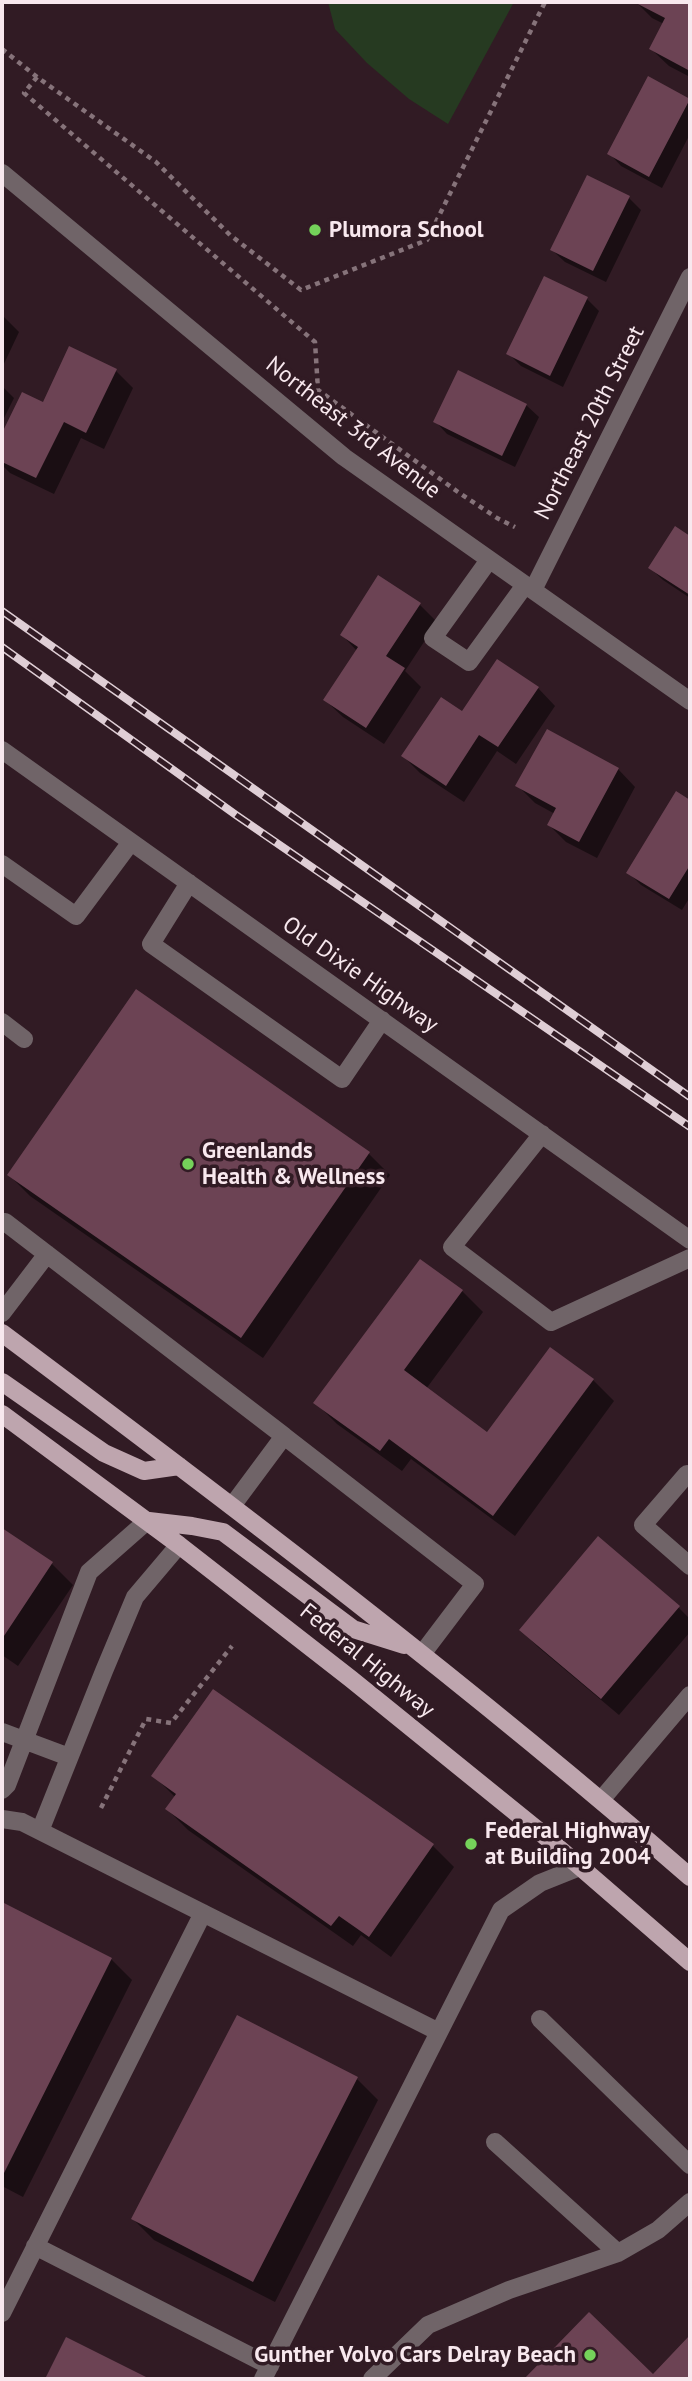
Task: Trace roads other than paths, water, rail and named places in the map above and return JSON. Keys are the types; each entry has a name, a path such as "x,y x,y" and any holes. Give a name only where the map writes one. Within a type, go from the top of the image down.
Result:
{"main road":[{"name":"Federal Highway","path":"2,1333 232,1506 418,1651 690,1877"},
{"path":"2,1382 104,1453 144,1471 179,1466"},
{"name":"Federal Highway","path":"2,1414 179,1545 361,1687 580,1867 690,1962"},
{"path":"147,1521 223,1532 353,1629 418,1651"}],"street":[{"name":"Northeast 3rd Avenue","path":"2,173 344,457 690,701"},
{"name":"Northeast 20th Street","path":"489,560 433,638 468,662 529,588 690,277"},
{"name":"Old Dixie Highway","path":"3,753 690,1240"},
{"path":"2,864 76,916 131,842"},
{"path":"189,883 151,944 342,1079 382,1020"},
{"path":"2,1022 24,1039"},
{"path":"542,1134 452,1247 551,1322 690,1258"},
{"path":"5,1222 475,1584 418,1651"},
{"path":"2,1312 47,1254"},
{"path":"232,1506 284,1436"},
{"path":"690,1477 687,1474 643,1525 690,1566"},
{"path":"2,1790 7,1785 25,1740 89,1572 147,1521"},
{"path":"40,1831 135,1597 179,1545"},
{"path":"601,1801 690,1695"},
{"path":"2,1732 69,1757"},
{"path":"2,1819 22,1822 439,2032"},
{"path":"35,2246 266,2372 501,1910 540,1883 580,1867"},
{"path":"2,2312 203,1913"},
{"path":"540,2019 690,2165"},
{"path":"495,2142 618,2253"},
{"path":"372,2379 428,2325 509,2290 618,2253 658,2230 690,2202"}],"railway":[{"path":"2,611 690,1097"},
{"path":"2,647 236,815 690,1127"}],"place":[{"name":"Plumora School","path":"315,230"},
{"name":"Greenlands Health & Wellness","path":"188,1164"},
{"name":"Federal Highway at Building 2004","path":"471,1844"},
{"name":"Gunther Volvo Cars Delray Beach","path":"590,2355"}]}
